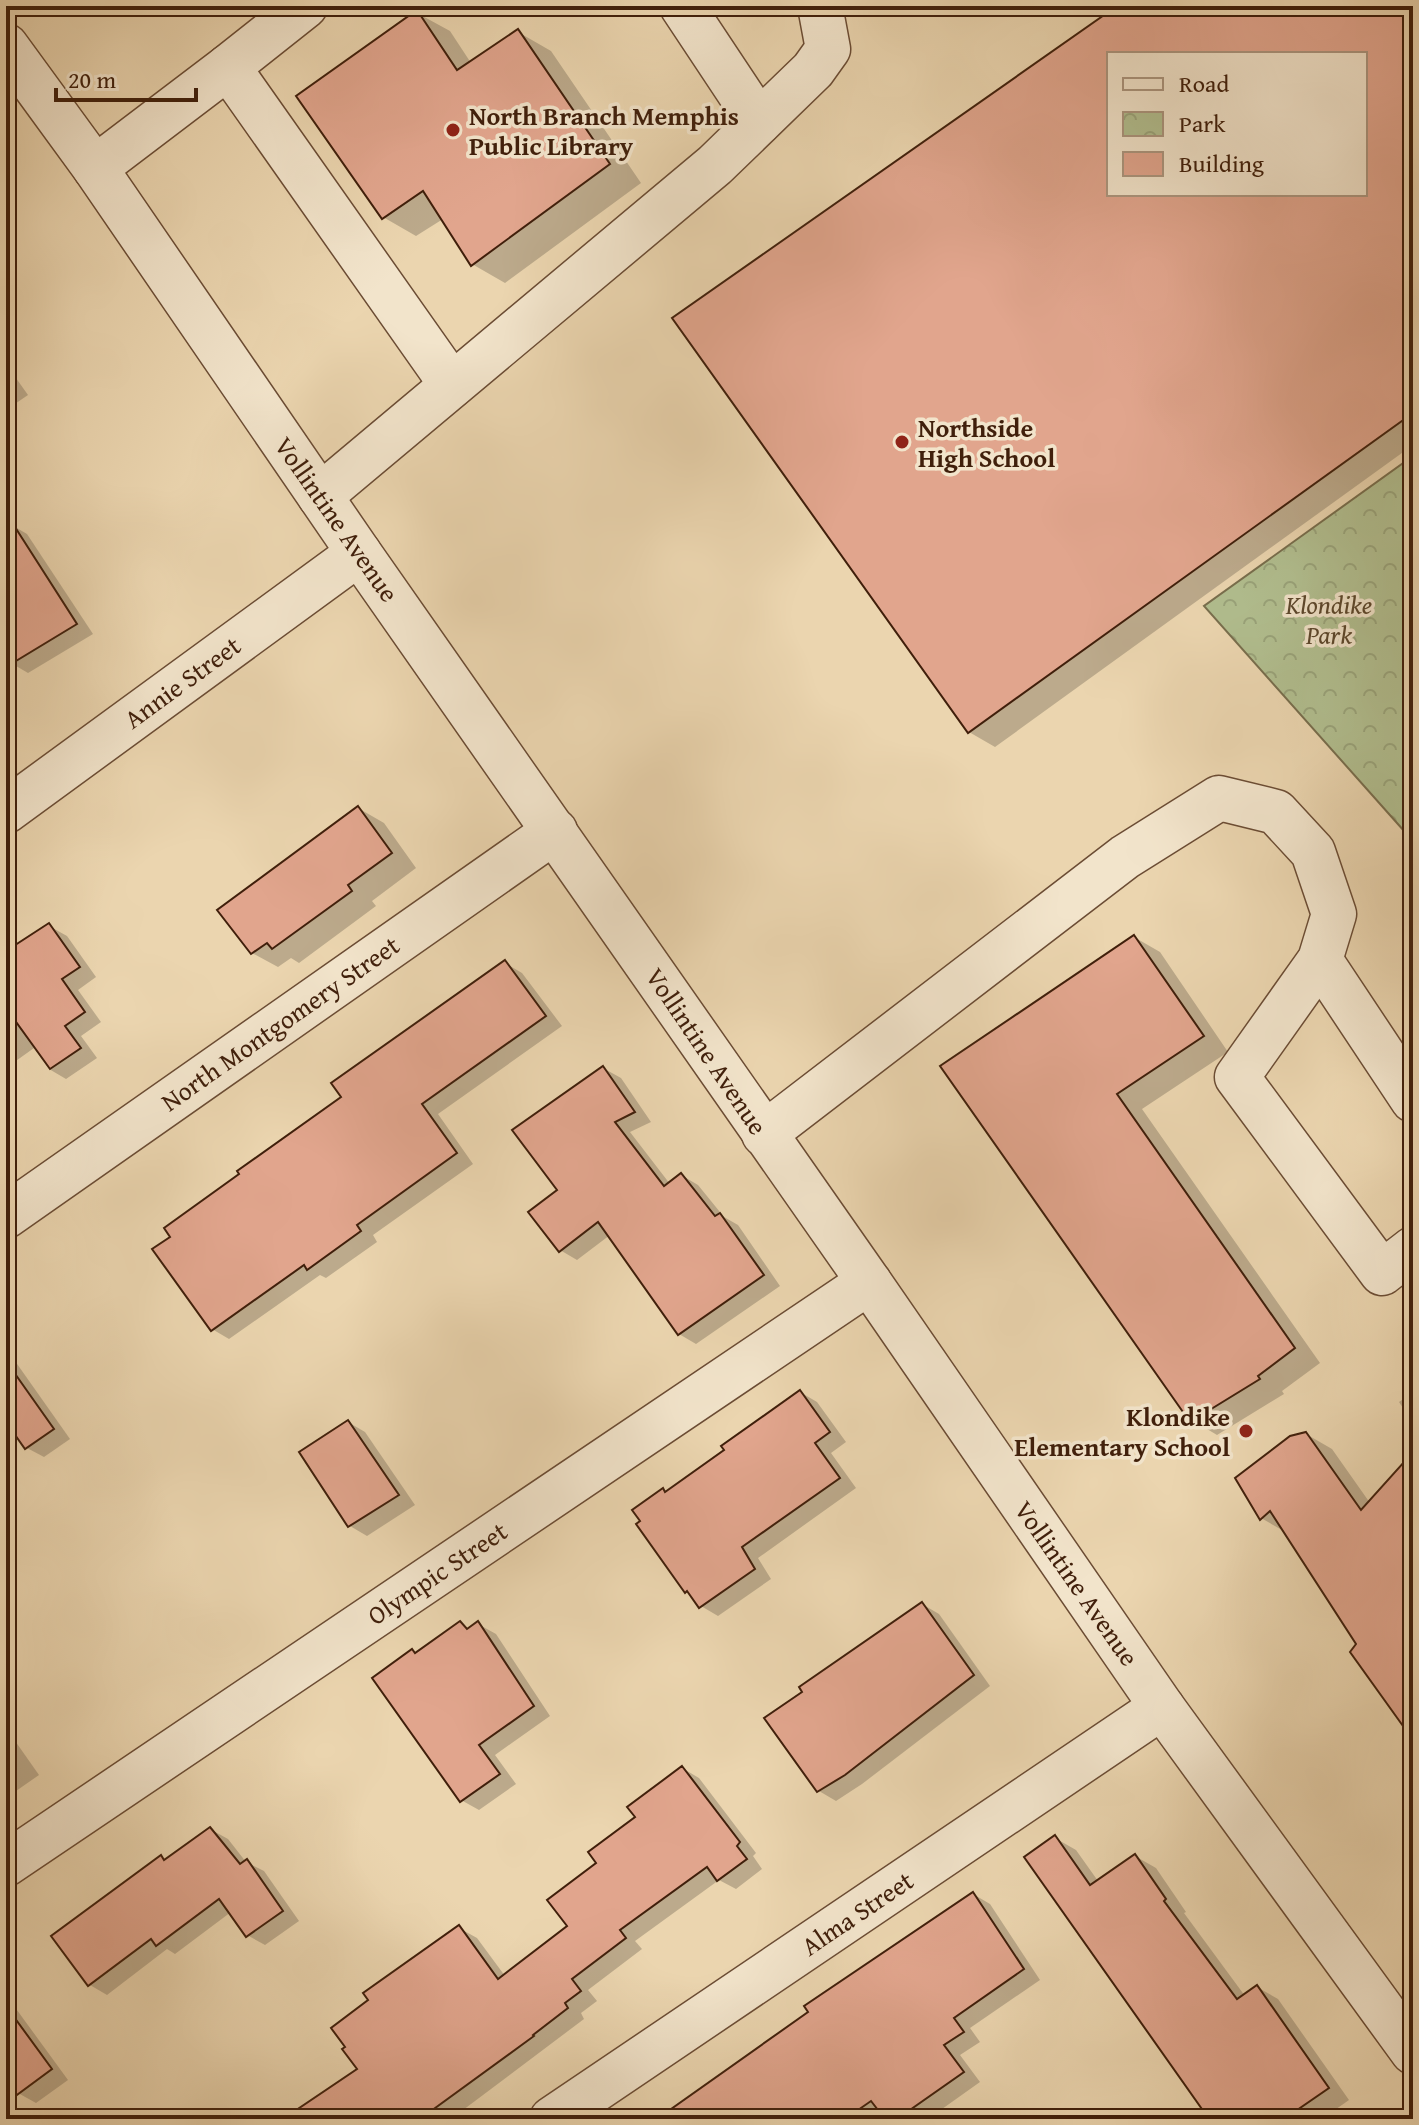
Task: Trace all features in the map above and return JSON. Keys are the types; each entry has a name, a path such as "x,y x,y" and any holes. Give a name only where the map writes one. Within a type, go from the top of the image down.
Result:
{"street":[{"path":"95,168 305,6"},
{"path":"682,6 759,122"},
{"path":"320,496 715,165 813,70 828,49 820,6"},
{"name":"Vollintine Avenue","path":"8,53 95,168 359,553 1162,1707 1413,2052"},
{"path":"228,67 452,385"},
{"name":"Annie Street","path":"6,811 359,553"},
{"path":"764,1134 1125,857 1219,798 1276,812 1313,852 1334,914 1320,960 1237,1077 1382,1273 1413,1249"},
{"name":"North Montgomery Street","path":"6,1216 555,831"},
{"path":"1320,960 1413,1100"},
{"name":"Olympic Street","path":"6,1864 869,1282"},
{"name":"Alma Street","path":"552,2119 1162,1707"}],"green space":[{"name":"Klondike Park","path":"1413,456 1413,841 1204,606"}],"building":[{"name":"Northside High School","path":"1117,6 1413,6 1413,413 968,733 672,318"},
{"name":"North Branch Memphis Public Library","path":"417,10 457,70 518,29 610,164 471,266 423,191 382,219 296,96"},
{"path":"6,513 77,624 6,667"},
{"path":"358,806 392,853 348,885 352,891 272,949 267,943 251,954 217,910"},
{"path":"49,923 80,967 62,979 85,1012 65,1026 81,1048 50,1069 6,1008 6,951"},
{"name":"Klondike Elementary School","path":"1134,935 1204,1036 1117,1094 1295,1348 1258,1376 1260,1379 1190,1422 940,1066"},
{"path":"505,960 546,1016 422,1104 457,1153 357,1225 361,1231 307,1270 304,1265 211,1331 152,1249 170,1237 164,1228 341,1097 331,1083"},
{"path":"603,1066 635,1112 615,1122 664,1186 681,1173 715,1216 720,1213 764,1275 678,1335 598,1222 559,1252 528,1212 557,1190 512,1130"},
{"path":"6,1361 54,1429 25,1449 6,1422"},
{"path":"800,1390 830,1432 815,1443 840,1478 742,1547 755,1569 699,1608 636,1524 640,1521 632,1510 663,1488 665,1492 724,1450 721,1446"},
{"path":"348,1420 399,1495 348,1527 299,1452"},
{"path":"1306,1432 1361,1510 1413,1452 1413,1740 1350,1652 1356,1644 1270,1511 1260,1520 1235,1478 1290,1436"},
{"path":"922,1602 974,1675 845,1775 817,1792 764,1718 802,1692 799,1687"},
{"path":"460,1621 467,1629 478,1621 534,1706 479,1745 500,1774 460,1802 372,1678 412,1649 415,1653"},
{"path":"682,1766 740,1842 737,1846 747,1859 717,1881 707,1867 620,1930 626,1938 572,1979 581,1991 565,2003 568,2008 420,2119 283,2119 357,2069 331,2028 368,2000 363,1993 459,1925 498,1979 567,1926 547,1900 596,1863 588,1852 635,1817 627,1807"},
{"path":"210,1827 240,1864 247,1859 283,1911 246,1937 219,1899 156,1946 151,1939 88,1986 51,1936 161,1855 164,1860"},
{"path":"1055,1835 1090,1885 1135,1854 1166,1899 1164,1901 1237,1999 1257,1985 1329,2088 1284,2119 1209,2119 1024,1857"},
{"path":"973,1892 1024,1969 954,2018 964,2032 944,2045 964,2072 897,2119 885,2119 871,2101 845,2119 657,2119 808,2012 804,2006"},
{"path":"6,2006 52,2069 6,2103"}],"place":[{"name":"North Branch Memphis Public Library","path":"453,130"},
{"name":"Northside High School","path":"902,442"},
{"name":"Klondike Elementary School","path":"1246,1431"}]}
